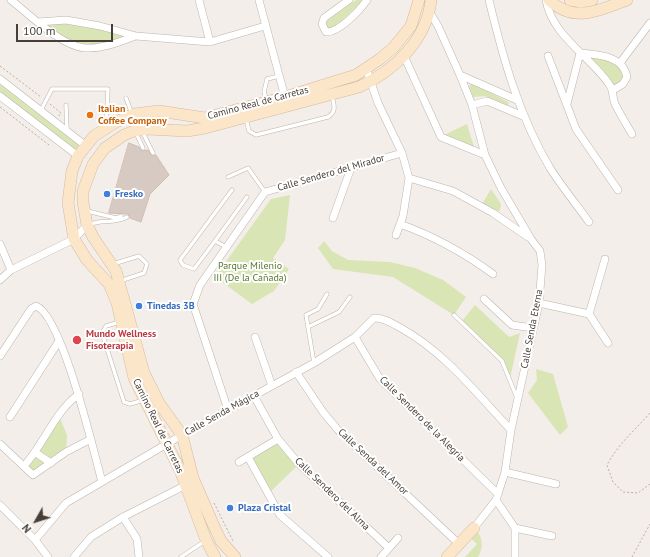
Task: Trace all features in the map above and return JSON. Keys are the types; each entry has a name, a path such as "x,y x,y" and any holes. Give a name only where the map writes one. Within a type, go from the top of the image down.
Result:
{"street":[{"path":"11,0 71,46 86,48 111,45 136,36"},
{"path":"199,0 210,42"},
{"path":"259,0 286,102"},
{"path":"349,0 324,18 322,24 326,32 332,32 342,26 360,10 367,0"},
{"name":"Camino Real de Carretas","path":"235,557 221,541 193,478 182,435 159,403 144,373 113,264 93,237 87,225 84,212 83,191 93,164 105,148 123,135 140,130 187,131 205,128 246,117 356,75 394,47 411,26 419,0"},
{"path":"489,0 497,33 523,116 550,168 589,222"},
{"path":"548,0 566,11 580,14 595,12 627,0"},
{"path":"548,0 555,22 580,53 603,75 613,90 614,103 632,134"},
{"path":"570,0 581,2 595,0"},
{"name":"Camino Real de Carretas","path":"215,557 206,540 186,485 153,413 134,378 120,322 117,303 109,284 87,260 74,239 69,213 72,171 78,156 95,134 111,124 135,114 166,112 205,118 267,102 286,102 332,94 359,87 372,81 386,72 404,56 421,30 430,5"},
{"name":"Calle Senda Eterna","path":"430,5 472,105 485,154 501,188 531,239 540,251 542,264 539,303 517,399 505,472 497,497 474,528 447,557"},
{"path":"555,22 555,18 559,13 566,11"},
{"path":"38,22 66,20 100,26 136,36 210,42 265,26"},
{"path":"620,63 650,23"},
{"path":"580,53 606,56 620,63 627,77 623,84 613,90"},
{"path":"567,104 580,53"},
{"path":"404,56 441,137 485,154"},
{"path":"548,56 576,129 618,190"},
{"path":"370,65 374,71 386,72"},
{"path":"370,65 372,81 378,103 402,153 409,178 400,224 396,235"},
{"path":"356,75 364,76 366,79 359,87"},
{"path":"460,75 517,100"},
{"path":"0,79 86,146"},
{"path":"13,89 2,98 78,156"},
{"path":"472,105 487,101 523,116"},
{"path":"135,114 132,122 140,130"},
{"path":"111,124 127,123 129,127 123,135"},
{"name":"Calle Sendero del Mirador","path":"228,410 193,304 200,285 265,192 402,153"},
{"path":"333,218 351,168"},
{"path":"409,178 453,191 493,213 531,239"},
{"path":"70,184 76,196 80,196 85,185"},
{"path":"69,213 73,204 76,203 79,204 84,212"},
{"path":"400,224 436,238 494,274"},
{"path":"0,280 11,270 74,239 87,225"},
{"path":"0,244 11,270"},
{"path":"589,314 605,259"},
{"path":"484,299 512,325 533,328"},
{"path":"539,303 589,314 608,343"},
{"path":"0,356 33,306 40,307 47,315 60,341 79,394 102,482"},
{"name":"Calle Senda Mágica","path":"35,540 66,503 182,435 314,363 355,337 374,318 394,324 420,338 443,357 511,430"},
{"path":"254,337 272,386"},
{"name":"Calle Sendero de la Alegria","path":"355,337 380,379 497,497 515,528"},
{"path":"10,417 60,341"},
{"name":"Calle Senda del Amor","path":"296,372 323,412 338,430 459,544"},
{"path":"24,466 36,453 66,404 79,394"},
{"name":"Calle Sendero del Alma","path":"254,396 278,439 311,476 389,548"},
{"path":"0,444 33,475 90,439"},
{"path":"239,462 278,439"},
{"path":"36,453 51,463"},
{"path":"248,457 280,515 328,557"},
{"path":"505,472 556,484"},
{"path":"74,557 92,536 186,485"},
{"path":"0,505 35,540 48,557"},
{"path":"123,518 137,539 138,556"},
{"path":"515,557 515,528 552,536"},
{"path":"381,557 398,538"}],"lane":[{"path":"267,102 264,92 267,79 278,76"},
{"path":"41,110 52,89 108,89 111,124"},
{"path":"246,117 249,131 256,135 328,117 332,114 335,108 332,94"},
{"path":"126,98 135,114"},
{"path":"66,104 67,130"},
{"path":"140,130 143,148"},
{"path":"140,130 153,153"},
{"path":"228,177 248,168 265,192"},
{"path":"232,190 180,260 183,265 194,268 246,197"},
{"path":"84,212 116,218 121,216"},
{"path":"87,225 99,220 108,222 121,221 127,217"},
{"path":"215,241 226,247"},
{"path":"113,264 139,256 147,264 144,272 119,282"},
{"path":"314,363 306,315 318,309 326,294"},
{"path":"308,327 339,312 350,297"},
{"path":"454,315 502,361 517,399"},
{"path":"120,322 106,326 102,333 124,402 130,404 145,400"},
{"path":"181,557 206,540"}],"path":[{"path":"0,66 30,90"},
{"path":"0,107 49,145 54,138"},
{"path":"650,413 636,426 616,450 607,465 613,482 623,492 638,493 650,484"},
{"path":"213,501 234,542"},
{"path":"632,557 650,524"}],"green space":[{"path":"356,0 363,0 338,25 327,30 325,24 327,21"},
{"path":"66,20 136,36 111,45 71,46 38,22"},
{"path":"580,53 613,59 627,77 613,90"},
{"path":"0,79 86,146 78,156 0,96"},
{"path":"472,83 508,102 509,104 507,106 485,96 473,97 469,86"},
{"path":"467,124 474,147 442,136"},
{"path":"491,189 501,204 500,210 496,212 481,206"},
{"name":"Parque Milenio III (De la Cañada)","path":"290,195 285,240 273,258 289,269 274,291 252,304 215,277 271,199"},
{"path":"324,241 332,251 348,260 390,262 415,268 443,280 466,297 454,315 393,277 333,269 318,248"},
{"path":"475,305 509,337 520,333 510,378 502,361 462,321"},
{"path":"536,369 553,374 568,427 560,435 528,393 537,380"},
{"path":"59,416 67,435 66,452 37,474 24,466"},
{"path":"278,439 299,464 268,494 248,457"},
{"path":"474,528 479,534 482,542 480,553 478,557 465,557 477,544 467,535"}],"building":[{"path":"129,143 139,147 142,151 148,150 152,156 156,155 169,175 150,194 141,222 130,218 128,214 109,213"}],"place":[{"name":"Italian Coffee Company","path":"90,115"},
{"name":"Fresko","path":"107,194"},
{"name":"Tinedas 3B","path":"139,306"},
{"name":"Mundo Wellness Fisoterapia","path":"77,340"},
{"name":"Plaza Cristal","path":"230,508"}]}
